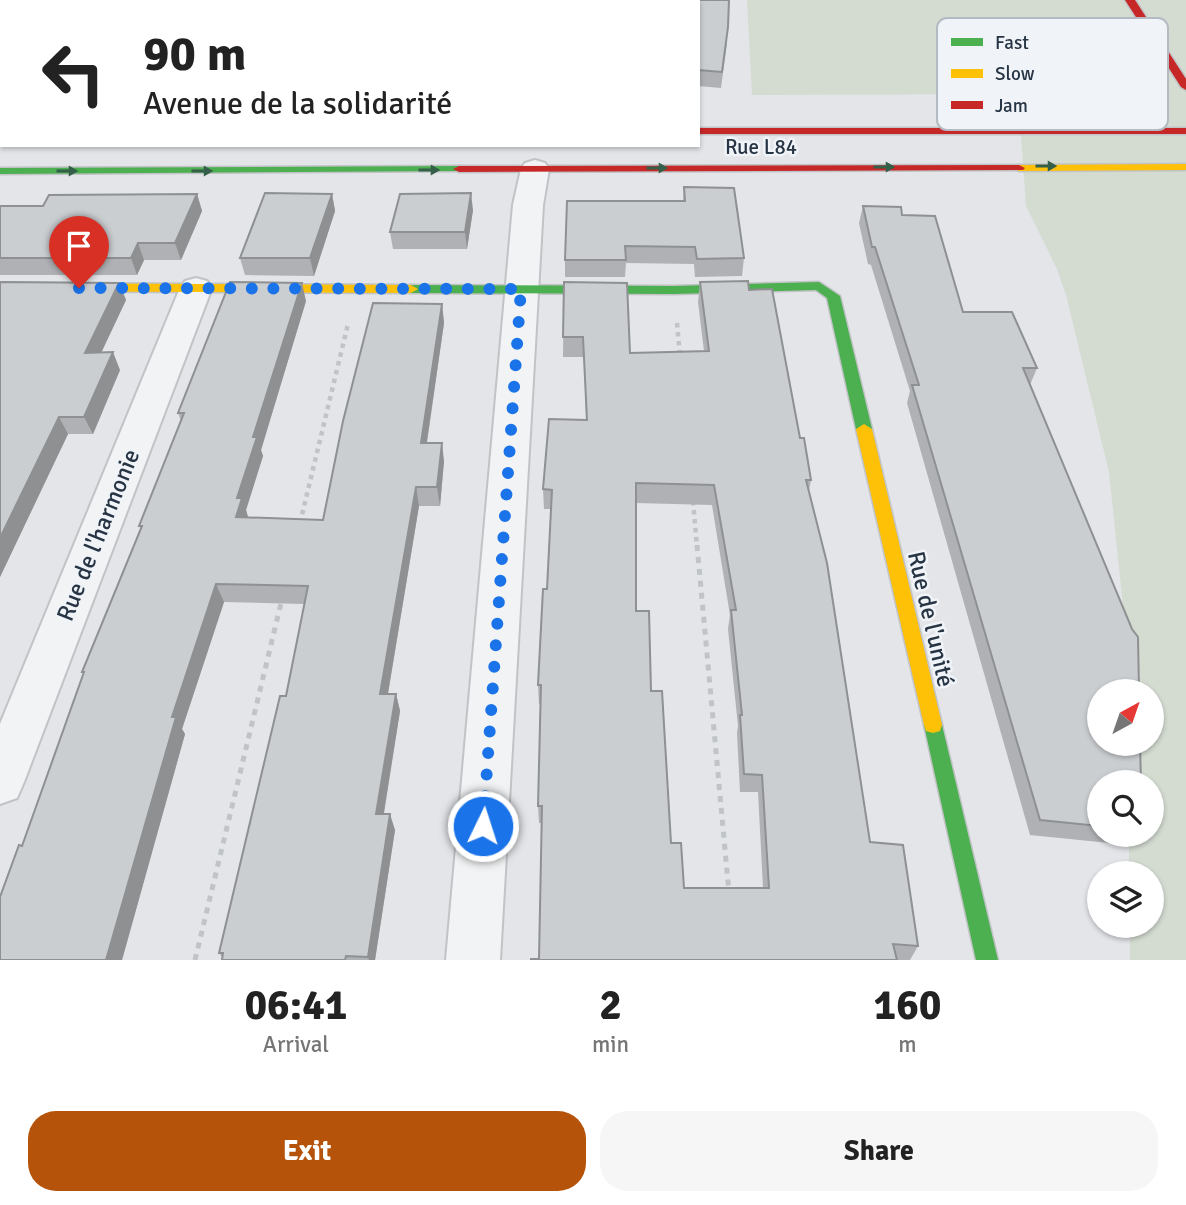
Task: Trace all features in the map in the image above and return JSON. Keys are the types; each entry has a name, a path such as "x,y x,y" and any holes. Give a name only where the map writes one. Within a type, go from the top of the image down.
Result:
{"main road":[{"path":"1130,0 1142,18"},
{"path":"1168,59 1186,87"},
{"name":"Rue L84","path":"700,131 1186,131"},
{"path":"134,171 141,154"},
{"name":"Rue L84","path":"0,171 1186,167"},
{"name":"Rue de l'unité","path":"674,290 819,286 833,296 987,960"},
{"path":"0,287 674,290"}],"street":[{"path":"473,960 521,289 528,205 535,169"},
{"name":"Rue de l'harmonie","path":"0,782 196,288"}],"path":[{"path":"298,531 356,289"},
{"path":"674,290 680,359"},
{"path":"692,495 730,905"},
{"path":"195,960 282,598"}],"shaded area":[{"path":"747,0 1186,0 1186,960 1130,960 1130,938 1164,938 1164,861 1129,861 1129,847 1164,847 1164,770 1129,770 1129,756 1164,756 1164,679 1128,679 1128,654 1109,472 1066,295 1057,269 1026,206 1021,130 1168,130 1168,18 937,18 937,94 752,95"}],"building":[{"path":"700,0 729,0 722,72 700,70"},
{"path":"684,187 734,188 744,258 697,259 695,247 625,246 626,260 565,260 567,201 685,201"},
{"path":"265,193 332,194 310,258 240,258"},
{"path":"471,193 465,232 390,232 400,194"},
{"path":"197,194 175,243 138,243 131,258 0,258 0,206 43,206 49,195"},
{"path":"863,206 901,207 902,215 935,216 963,312 1012,312 1037,368 1023,368 1132,629 1138,637 1139,679 1087,679 1087,756 1140,756 1141,770 1087,770 1087,825 1040,820 912,385 919,385 875,247 872,247"},
{"path":"748,281 749,290 772,289 800,438 804,438 811,480 806,480 827,563 870,842 903,845 918,946 893,944 897,960 531,960 539,959 542,806 538,806 541,685 538,685 543,589 547,589 552,490 543,489 549,419 587,420 583,337 563,337 564,282 627,283 630,353 709,351 700,282","holes":["636,483 714,485 736,610 731,610 742,715 744,774 762,775 769,888 684,888 681,843 671,843 662,691 651,691 649,611 636,611"]},
{"path":"0,282 119,283 85,353 113,352 84,417 59,417 0,538"},
{"path":"230,282 302,283 253,437 257,437 237,498 242,498 236,517 323,520 343,421 373,303 442,304 421,443 442,443 437,487 416,487 380,694 396,694 376,814 390,814 368,957 346,956 345,960 222,960 223,953 219,953 280,696 286,696 308,586 216,584 172,717 176,717 106,960 0,960 0,897 19,845 22,846 82,672 142,526 139,526 184,413 178,413"}],"traffic: fast":[{"path":"0,171 459,169"},
{"path":"411,289 674,290 819,286 833,296 864,429"},
{"path":"933,725 987,960"}],"traffic: slow":[{"path":"1019,168 1186,167"},
{"path":"0,287 411,289"},
{"path":"864,429 933,725"}],"traffic: jam":[{"path":"1130,0 1142,18"},
{"path":"1168,59 1186,87"},
{"path":"700,131 1186,131"},
{"path":"459,169 1019,168"}],"route":[{"path":"79,288 521,289 483,826"}]}
